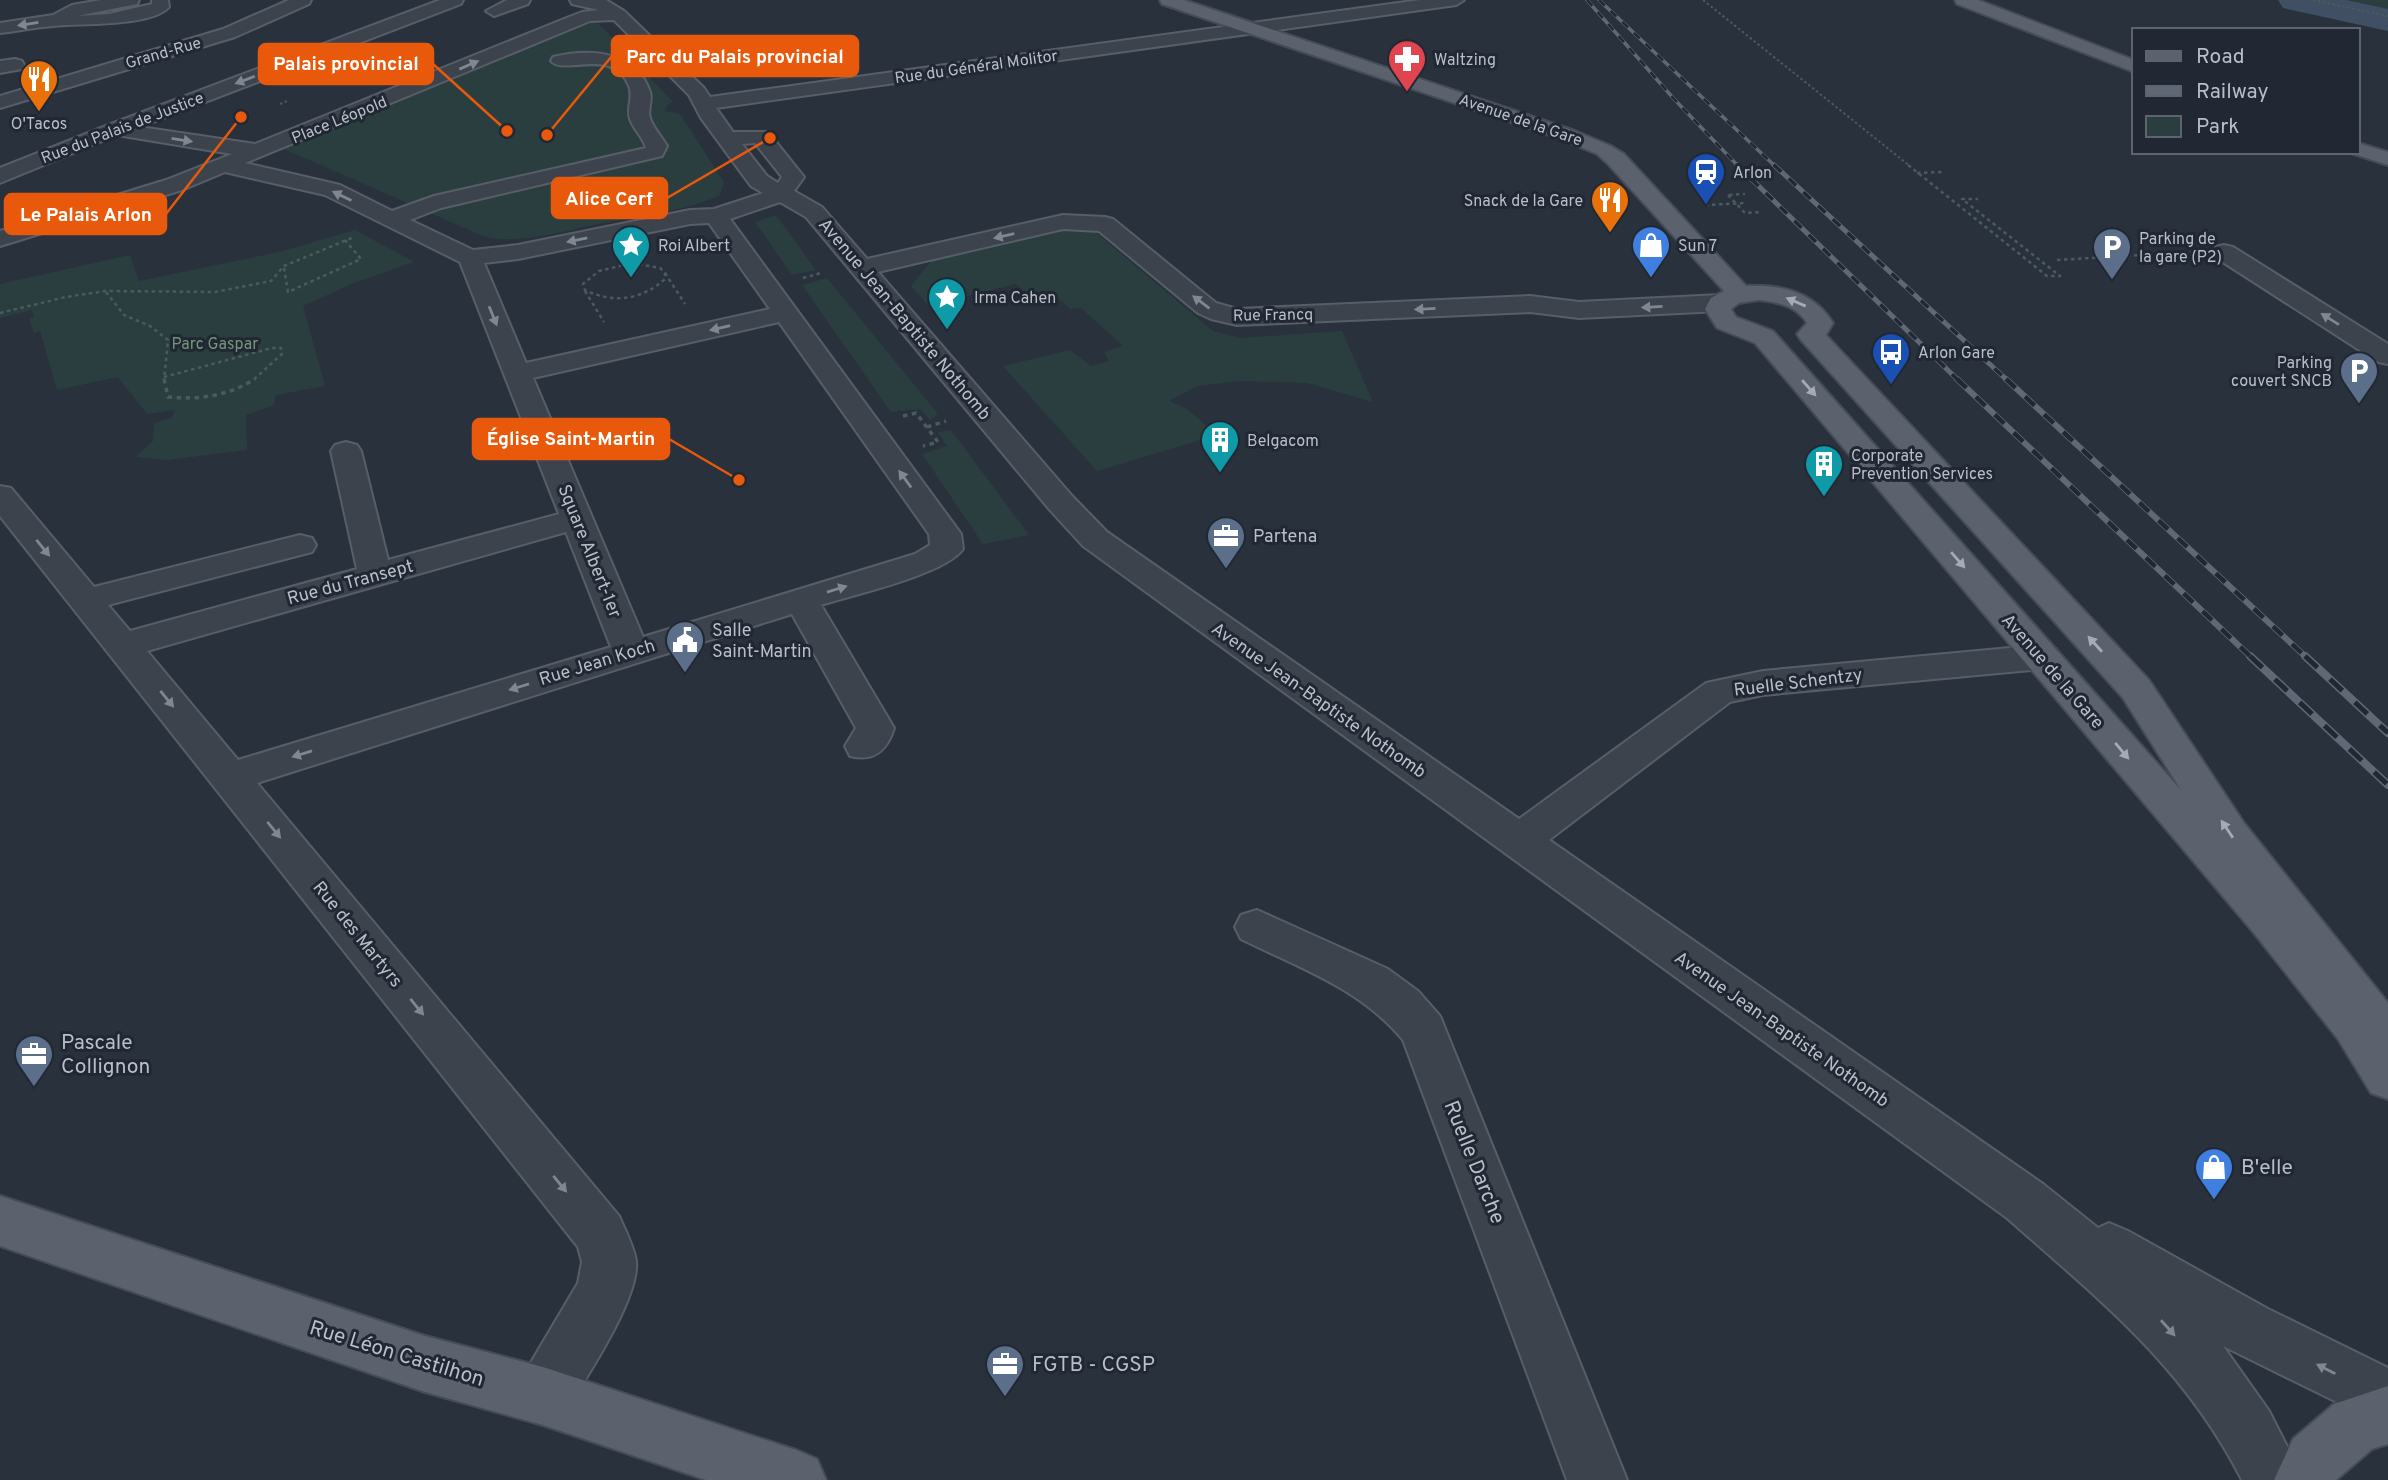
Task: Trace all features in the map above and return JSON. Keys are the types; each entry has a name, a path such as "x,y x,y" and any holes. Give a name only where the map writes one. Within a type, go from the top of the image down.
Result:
{"main road":[{"name":"Avenue de la Gare","path":"1168,0 1558,131 1604,149 1616,159 1730,298 1718,309 1726,322 1764,337 2270,921 2355,1025 2388,1078"},
{"path":"1963,0 2132,65"},
{"path":"2360,150 2388,159"},
{"path":"1730,298 1773,295 1788,298 1811,309 1820,323 1810,334 2136,689 2230,834 2388,1038"},
{"name":"Rue Léon Castilhon","path":"0,1222 425,1364 543,1396 796,1480"},
{"path":"2304,1480 2314,1460 2354,1425 2388,1415"}],"street":[{"path":"57,20 99,2 131,0"},
{"path":"0,28 57,20 81,21 146,11 160,7 160,0"},
{"name":"Grand-Rue","path":"0,102 229,33 303,0"},
{"path":"285,43 322,50 455,0"},
{"path":"511,0 490,10 522,0"},
{"path":"562,0 583,4 601,1"},
{"path":"223,165 332,190 470,258 518,252 690,217 716,216 780,194 793,177 761,136 728,139 697,92 618,15 601,1 578,0"},
{"name":"Rue du Général Molitor","path":"704,104 1456,0"},
{"path":"570,23 601,1"},
{"path":"570,23 588,16 618,15"},
{"name":"Place Léopold","path":"0,239 111,206 258,152 570,23"},
{"path":"229,33 258,38"},
{"name":"Rue du Palais de Justice","path":"0,176 322,50"},
{"path":"85,56 110,68"},
{"path":"394,221 434,202 654,152 657,146 651,133 639,120 637,110 642,97 634,76 622,66 594,58 578,57 560,61"},
{"path":"115,129 258,152"},
{"path":"10,150 31,163"},
{"name":"Avenue Jean-Baptiste Nothomb","path":"780,194 814,212 1061,503 1095,539 2025,1201 2146,1304 2208,1373 2258,1447 2274,1480"},
{"path":"517,373 786,313 716,216"},
{"name":"Rue Francq","path":"861,268 1063,222 1083,221 1105,224 1207,307 1220,314 1277,315 1530,304 1597,310 1730,298"},
{"path":"2224,252 2388,356"},
{"name":"Square Albert-1er","path":"470,258 631,652"},
{"name":"Rue Jean Koch","path":"231,776 927,561 947,549 945,534 786,313"},
{"path":"346,451 375,575"},
{"name":"Rue des Martyrs","path":"0,495 231,776 600,1234 609,1262 604,1291 543,1396"},
{"name":"Rue du Transept","path":"124,646 161,633 577,519"},
{"path":"86,600 300,545"},
{"path":"801,600 875,728 872,738 864,746"},
{"name":"Ruelle Schentzy","path":"1518,841 1719,692 1763,683 2043,657"},
{"name":"Ruelle Darche","path":"1257,926 1372,982 1402,1005 1423,1030 1597,1480"},
{"name":"Avenue Jean-Baptiste Nothomb","path":"2025,1201 2248,1329 2388,1398"}],"path":[{"path":"1703,0 2047,276 2060,276 1962,199 1978,199"},
{"path":"2313,0 2388,16"},
{"path":"280,104 287,101"},
{"path":"1916,173 1943,172"},
{"path":"1745,194 1728,195 1745,213 1762,212"},
{"path":"1694,206 1746,203"},
{"path":"0,313 65,297 105,291 215,292 271,281 284,266 394,221"},
{"path":"284,266 288,292 361,259 345,240"},
{"path":"2057,260 2193,252"},
{"path":"617,265 653,266 665,272 665,279 648,292 633,296 606,298 594,296 585,290 583,284 587,278 617,265"},
{"path":"793,280 822,273"},
{"path":"105,291 124,315 150,326 168,340 164,377 164,389 168,397 188,400 212,397 257,380 282,354 281,348 272,348 164,377"},
{"path":"891,419 916,413 937,442 919,447"},
{"path":"927,427 941,423"}],"green space":[{"path":"2313,0 2388,0 2388,16 2387,16"},
{"path":"596,21 673,102 667,105 665,111 680,114 724,182 720,195 666,212 531,238 500,239 485,237 282,148 487,63"},
{"path":"776,215 815,270 792,275 755,222"},
{"path":"1074,228 1094,231 1213,331 1240,338 1342,331 1373,402 1308,383 1241,381 1197,386 1169,401 1187,409 1217,435 1097,471 1003,366 1070,350 1091,366 1109,361 1104,352 1123,346 1081,308 1070,309 1051,292 1030,297 1016,284 946,301 954,310 936,314 911,286 932,260"},
{"name":"Parc Gaspar","path":"355,230 414,262 354,283 303,306 325,386 276,395 274,405 246,415 247,450 168,460 136,457 153,441 154,423 172,418 175,410 147,414 118,377 57,390 40,331 34,333 29,319 34,317 32,310 0,318 0,284 130,255 139,281 279,252"},
{"path":"827,278 938,414 930,420 920,409 891,412 802,285"},
{"path":"951,430 1029,535 983,544 922,454 947,446 938,432"}],"waterway":[{"path":"2296,0 2388,20"}],"railway":[{"path":"1587,0 1674,99 1738,166"},
{"path":"1599,0 1776,167"},
{"path":"1774,165 2008,381"},
{"path":"1738,166 1959,381"},
{"path":"1957,379 2252,658"},
{"path":"2006,379 2307,658"},
{"path":"2250,656 2388,785"},
{"path":"2305,656 2388,733"}],"place":[{"name":"Waltzing","path":"1407,93"},
{"name":"O'Tacos","path":"39,113"},
{"name":"Le Palais Arlon","path":"241,117"},
{"name":"Palais provincial","path":"507,131"},
{"name":"Parc du Palais provincial","path":"547,135"},
{"name":"Alice Cerf","path":"770,138"},
{"name":"Arlon","path":"1706,206"},
{"name":"Snack de la Gare","path":"1610,234"},
{"name":"Roi Albert","path":"631,279"},
{"name":"Sun 7","path":"1651,279"},
{"name":"Parking de la gare (P2)","path":"2112,281"},
{"name":"Irma Cahen","path":"947,331"},
{"name":"Arlon Gare","path":"1891,386"},
{"name":"Parking couvert SNCB","path":"2359,405"},
{"name":"Belgacom","path":"1220,474"},
{"name":"Église Saint-Martin","path":"739,480"},
{"name":"Corporate Prevention Services","path":"1824,498"},
{"name":"Partena","path":"1226,570"},
{"name":"Salle Saint-Martin","path":"685,674"},
{"name":"Pascale Collignon","path":"34,1088"},
{"name":"B'elle","path":"2214,1201"},
{"name":"FGTB - CGSP","path":"1005,1398"}]}
